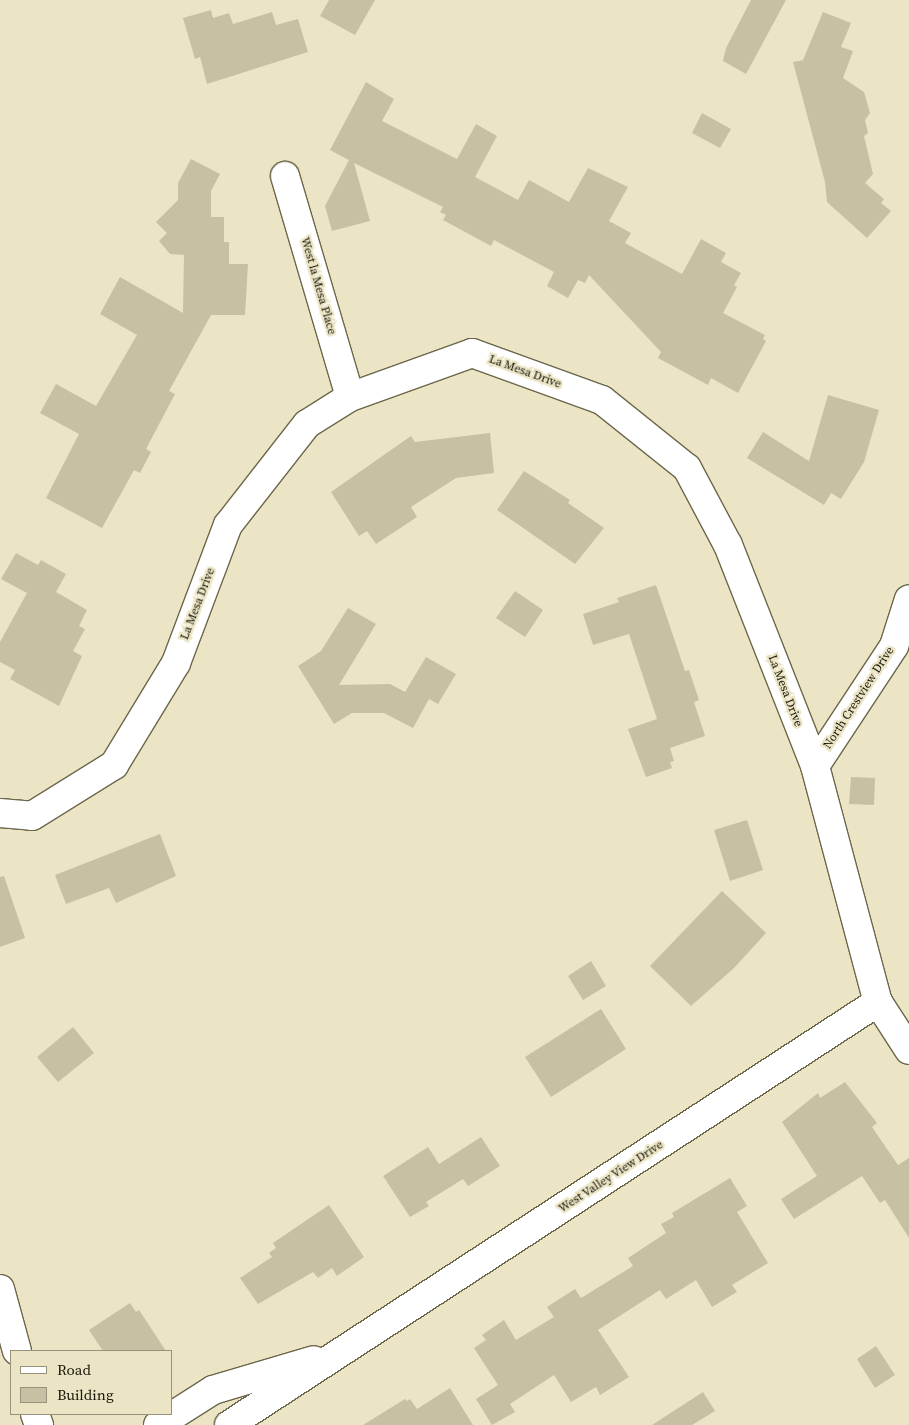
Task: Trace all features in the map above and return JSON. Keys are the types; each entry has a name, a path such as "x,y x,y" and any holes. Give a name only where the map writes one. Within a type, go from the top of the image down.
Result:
{"street":[{"name":"West la Mesa Place","path":"285,176 350,397"},
{"name":"La Mesa Drive","path":"0,813 32,816 114,765 176,663 228,525 307,424 350,397 472,353 602,400 687,468 728,545 815,766 878,1002 909,1050"},
{"name":"North Crestview Drive","path":"815,766 894,646 909,599"},
{"name":"West Valley View Drive","path":"229,1425 878,1002"},
{"path":"0,1289 17,1350"},
{"name":"West Valley View Drive","path":"158,1425 213,1390 344,1351"}],"building":[{"path":"329,0 375,0 355,35 320,16"},
{"path":"751,0 786,0 746,74 723,61 726,48"},
{"path":"211,10 213,18 229,13 233,24 272,12 276,25 298,19 308,52 207,84 200,57 195,59 183,18"},
{"path":"823,12 851,23 841,47 853,51 843,78 864,92 870,113 865,120 868,133 864,136 873,174 865,183 884,199 881,203 891,211 867,238 827,202 825,182 793,62 803,60"},
{"path":"366,82 394,99 382,121 457,159 476,124 497,136 475,177 518,200 529,180 569,202 588,168 628,187 609,221 631,233 625,243 682,274 701,239 726,253 721,262 741,273 734,285 737,287 723,313 765,335 763,339 766,341 738,393 711,378 708,385 658,358 661,352 589,275 585,283 578,280 568,298 547,286 554,272 494,240 491,246 443,220 446,215 440,212 443,207 354,163 370,221 332,231 325,206 349,160 330,150"},
{"path":"702,113 731,129 720,148 692,133"},
{"path":"191,159 220,174 211,191 211,217 224,217 224,242 229,242 229,264 248,264 245,315 211,315 169,391 175,394 146,449 151,452 140,473 134,470 102,528 46,498 79,434 40,413 56,384 96,406 137,335 100,314 120,277 183,313 184,255 170,254 159,241 167,233 156,222 178,200 178,183"},
{"path":"828,395 879,410 864,462 841,499 831,493 824,505 747,458 763,432 809,461"},
{"path":"490,433 494,473 456,478 411,507 417,517 376,544 367,531 359,536 331,492 411,436 415,442"},
{"path":"524,471 570,500 568,503 604,528 575,564 497,510"},
{"path":"16,553 38,565 41,560 66,574 56,592 87,610 79,626 85,629 73,651 82,656 59,706 10,679 15,670 0,662 0,642 27,593 1,579"},
{"path":"656,585 685,671 689,670 699,700 694,702 705,736 670,748 674,761 670,762 672,768 646,777 628,729 657,719 629,634 593,645 583,614 619,602 617,598"},
{"path":"515,591 543,610 525,637 496,618"},
{"path":"348,608 376,624 339,685 390,684 405,692 426,657 456,674 438,704 429,699 413,728 384,713 352,713 334,724 298,666 321,651"},
{"path":"851,777 875,778 874,805 849,804"},
{"path":"747,820 763,870 730,881 714,830"},
{"path":"160,834 176,876 116,903 109,888 66,904 55,875"},
{"path":"4,876 25,938 0,947 0,877"},
{"path":"722,891 766,933 734,968 691,1006 650,966"},
{"path":"591,961 606,986 583,1000 568,976"},
{"path":"601,1009 626,1049 551,1097 525,1057"},
{"path":"73,1027 94,1053 58,1082 37,1057"},
{"path":"845,1082 877,1123 872,1127 898,1165 909,1158 909,1238 885,1200 880,1203 862,1176 794,1219 781,1199 817,1176 782,1122 818,1093 820,1098"},
{"path":"481,1137 500,1166 468,1186 463,1179 426,1202 429,1206 410,1217 383,1176 428,1147 439,1164"},
{"path":"730,1178 747,1206 737,1212 768,1263 732,1285 737,1292 712,1307 696,1280 666,1299 660,1290 598,1330 629,1377 600,1395 596,1387 571,1402 554,1375 510,1404 515,1412 492,1425 476,1399 498,1385 474,1348 486,1340 482,1335 504,1320 516,1340 554,1317 547,1307 575,1289 581,1298 633,1266 628,1258 666,1233 661,1224 674,1217 672,1213"},
{"path":"329,1205 364,1257 337,1276 332,1268 318,1278 313,1272 258,1304 240,1278 272,1257 269,1253 276,1248 273,1243"},
{"path":"130,1303 136,1312 139,1310 165,1350 102,1350 89,1330"},
{"path":"876,1346 895,1375 875,1388 857,1359"},
{"path":"450,1388 473,1425 363,1425 405,1399 407,1401 410,1399 417,1409"},
{"path":"703,1392 715,1411 692,1425 652,1425"}]}
